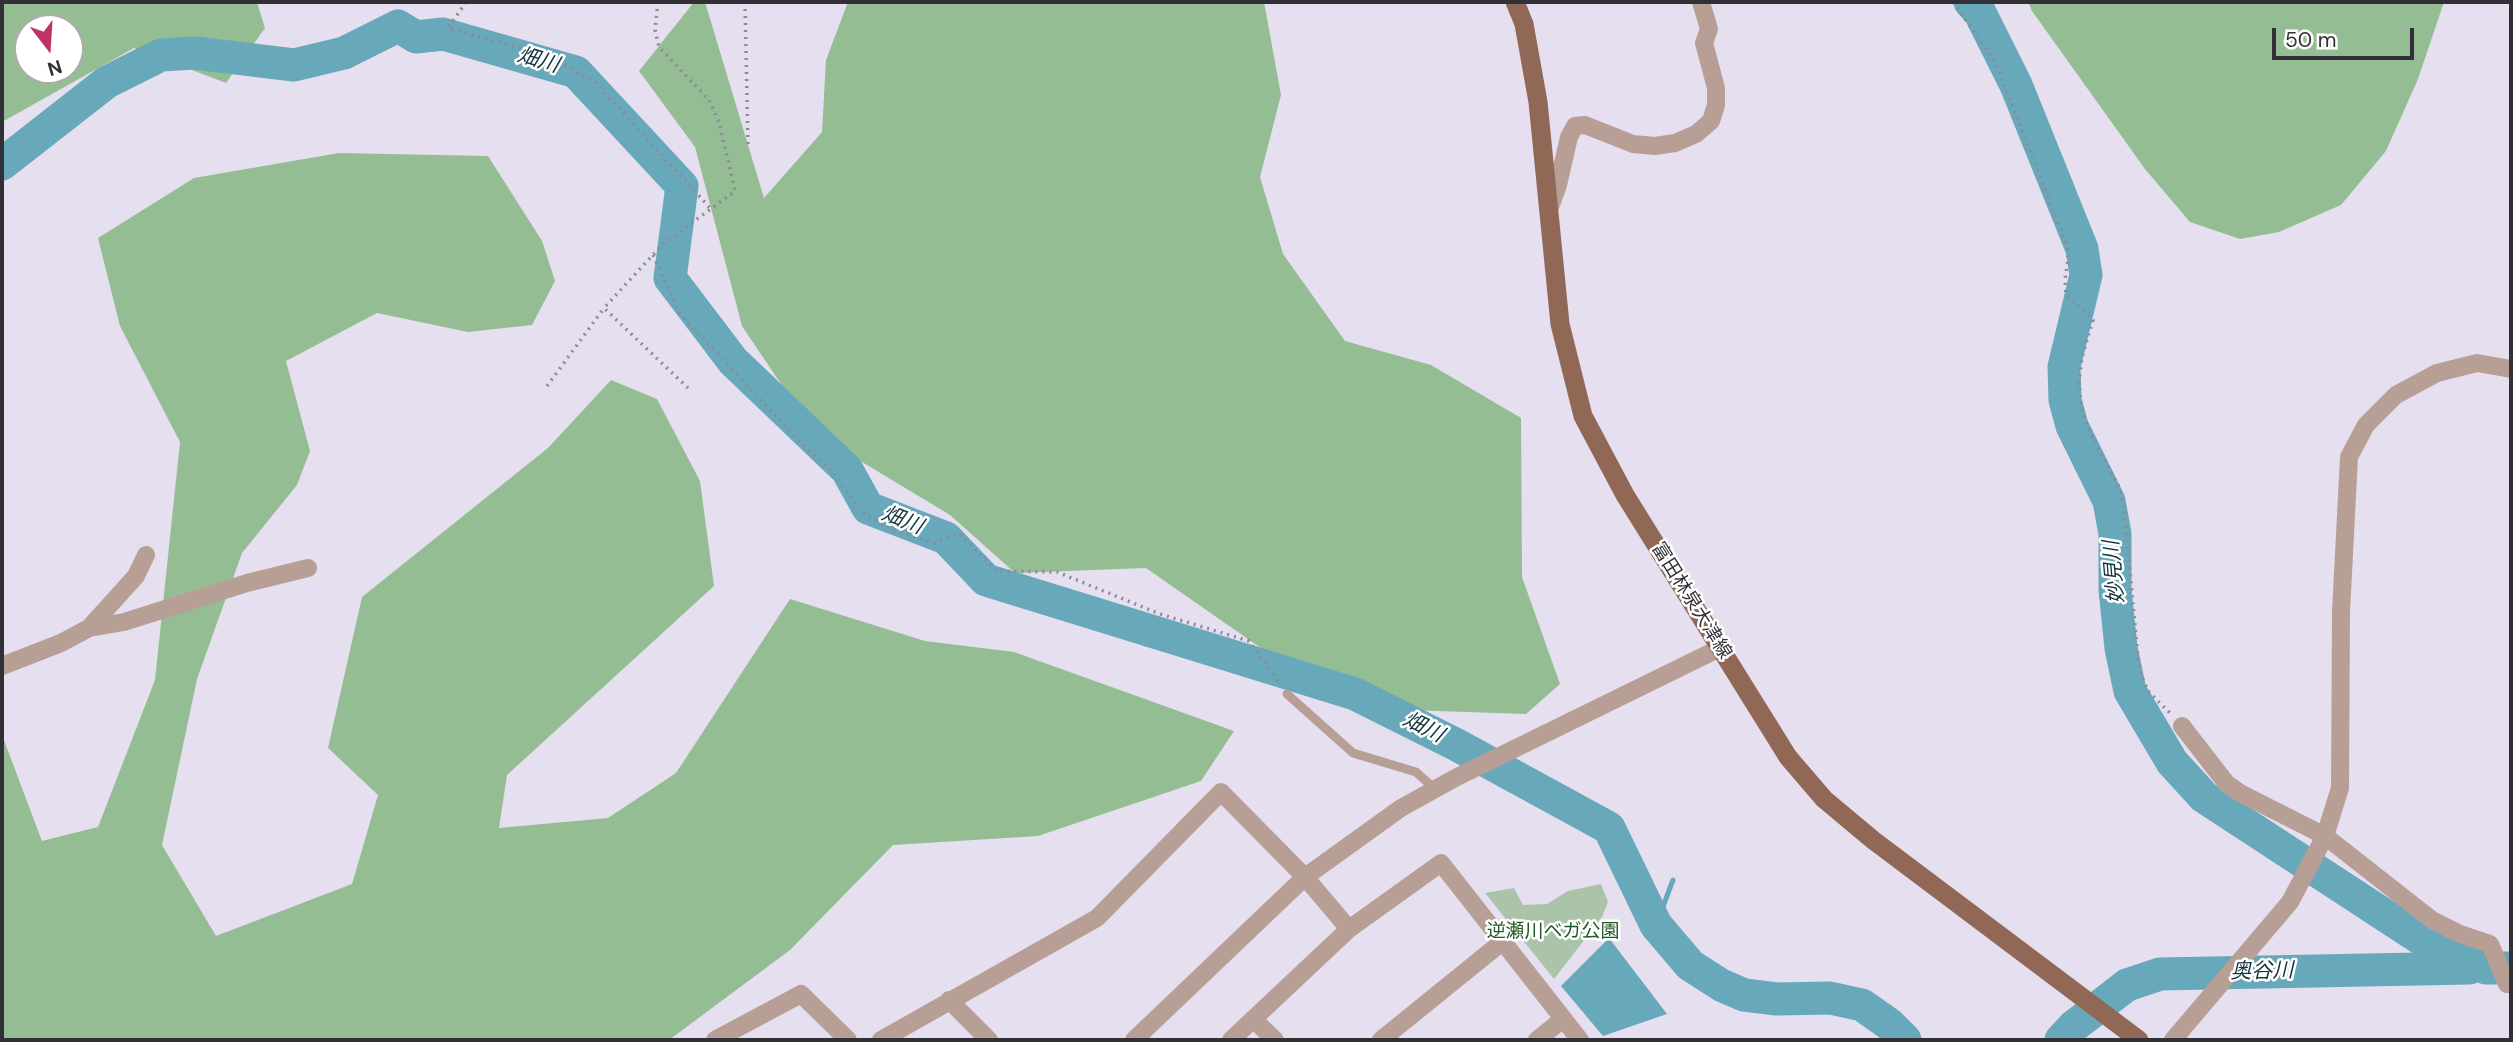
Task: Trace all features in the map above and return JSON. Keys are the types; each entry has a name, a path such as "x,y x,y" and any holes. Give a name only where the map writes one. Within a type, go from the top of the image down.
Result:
{"main road":[{"name":"富田林泉大津線","path":"1516,2 1524,24 1538,102 1560,324 1583,416 1625,495 1788,757 1824,799 1873,840 2139,1040"}],"street":[{"path":"1549,210 1559,185 1569,137 1575,125 1585,125 1633,144 1655,146 1675,143 1696,134 1711,121 1716,105 1716,88 1704,43 1709,29 1701,2"},
{"path":"2174,1040 2290,902 2325,836 2340,788 2341,612 2349,457 2373,417 2396,396 2437,373 2477,363 2511,369"},
{"path":"89,628 136,576 146,555"},
{"path":"2,666 61,643 89,628 124,622 247,583 308,568"},
{"path":"1133,1040 1305,877 1401,808 1457,777 1720,648"},
{"path":"2182,726 2227,784 2325,836 2431,920 2490,944 2509,984"},
{"path":"880,1040 1097,918 1221,792 1305,877 1349,929"},
{"path":"1231,1040 1349,929 1441,863 1580,1040"},
{"path":"1381,1040 1502,942"},
{"path":"715,1040 801,994 848,1040"},
{"path":"949,1000 989,1040"},
{"path":"1253,1018 1275,1040"},
{"path":"1537,1040 1563,1019"}],"lane":[{"path":"1287,694 1353,753 1416,772 1435,789"}],"path":[{"path":"466,2 448,28 547,55 596,83 711,209"},
{"path":"547,386 604,308 662,245 735,191 719,122 709,100 659,47 655,30 658,2"},
{"path":"745,2 748,145"},
{"path":"1953,2 1995,61 2067,246 2066,295 2093,320 2082,357 2079,383 2081,405 2088,429 2118,485 2124,505 2141,677 2148,691 2182,726"},
{"path":"653,256 680,314 808,450 834,472 860,511 887,527 934,542 960,534 996,571 1057,572 1160,614 1250,641 1287,694"},
{"path":"604,308 688,388"}],"green space":[{"path":"2,2 257,2 265,28 226,83 134,48 84,76 84,14 14,14 14,84 70,84 2,122"},
{"path":"694,2 705,2 764,198 822,132 826,60 848,2 1264,2 1281,95 1260,177 1283,254 1345,341 1431,365 1521,418 1522,577 1560,684 1526,714 1347,708 1146,568 1015,573 950,515 814,433 742,326 695,147 639,71"},
{"path":"2028,2 2444,2 2418,79 2386,151 2341,205 2279,232 2240,239 2190,222 2145,169"},
{"path":"339,153 488,156 542,241 555,281 532,325 468,332 377,313 286,361 310,451 297,485 242,553 197,679 162,845 216,936 352,884 378,795 328,748 362,597 548,448 611,380 657,399 700,481 714,586 507,775 499,828 608,818 676,773 790,599 925,641 1014,652 1234,731 1201,781 1038,836 893,845 790,950 669,1040 2,1040 2,735 42,841 98,827 155,680 180,442 120,326 98,238 194,178"},
{"name":"逆瀬川ベガ公園","path":"1601,884 1608,902 1602,917 1554,979 1485,893 1514,888 1523,905 1547,904 1568,891"}],"water":[{"path":"1609,938 1667,1014 1603,1036 1561,986"}],"waterway":[{"name":"妙見川","path":"1970,2 1980,13 2016,85 2082,249 2086,275 2064,367 2065,400 2072,426 2109,501 2115,534 2115,590 2121,648 2130,691 2172,762 2204,797 2438,950 2486,968 2511,968"},
{"name":"畑川","path":"2,164 107,82 161,55 195,53 294,65 344,53 398,26 416,37 443,34 576,72 682,186 670,278 733,361 847,470 868,508 946,538 986,580 1355,694 1457,745 1609,828 1656,925 1690,965 1721,985 1744,995 1777,999 1830,998 1862,1005 1889,1024 1905,1040"},
{"path":"1656,925 1673,880"},
{"name":"奥谷川","path":"2061,1040 2074,1026 2127,985 2160,974 2470,968"}]}
